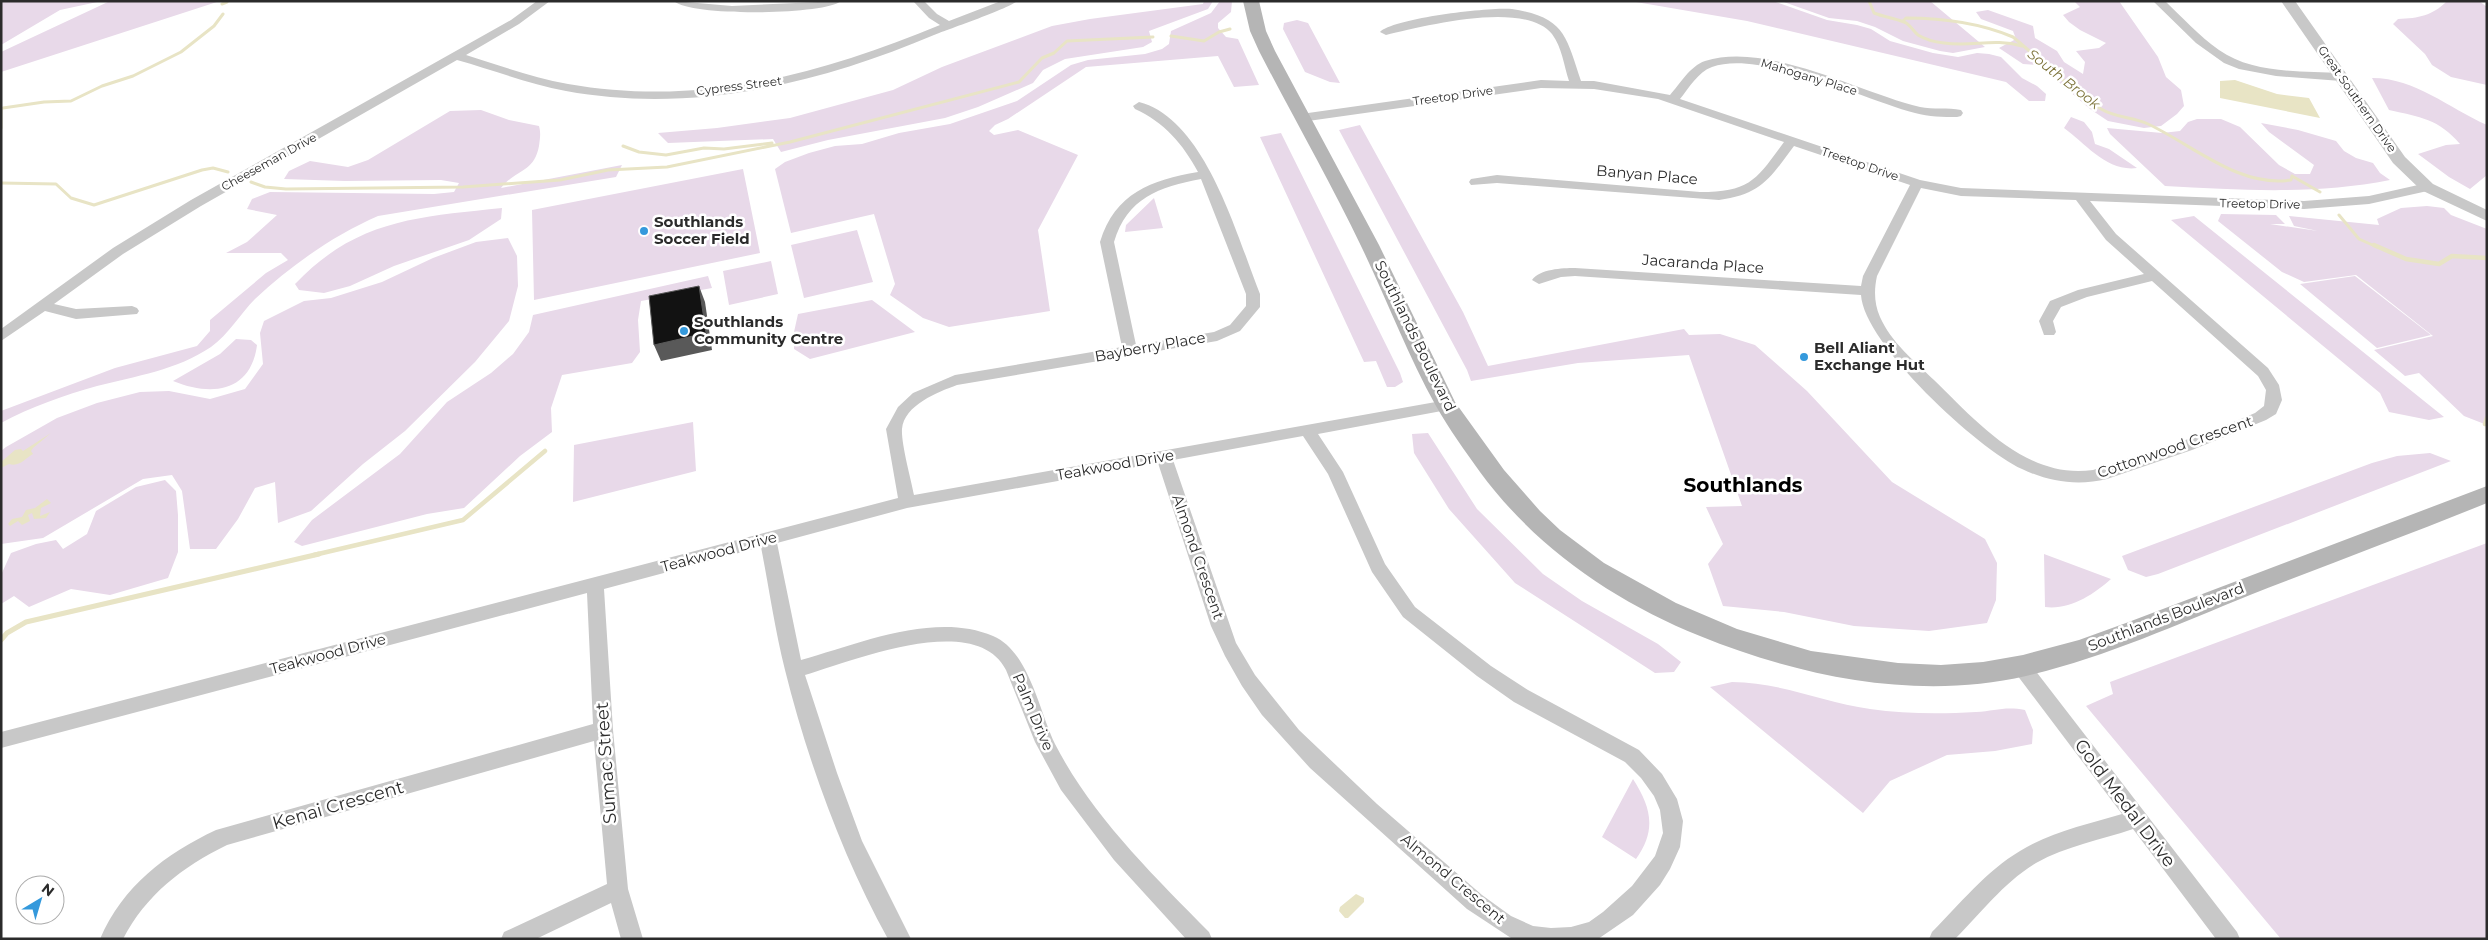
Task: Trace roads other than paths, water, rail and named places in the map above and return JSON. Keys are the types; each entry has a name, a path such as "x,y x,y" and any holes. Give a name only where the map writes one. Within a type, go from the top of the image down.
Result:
{"main road":[{"name":"Southlands Boulevard","path":"1250,1 1261,37 1301,118 1365,236 1447,405 1514,499 1544,528 1616,583 1671,612 1715,632 1768,650 1823,663 1872,670 1925,675 1979,672 2021,666 2115,639 2487,494"},
{"path":"2448,509 2487,505"}],"street":[{"name":"Cheeseman Drive","path":"1,336 118,251 196,203 457,56 515,22 545,1"},
{"path":"678,1 699,8 719,9 798,7 836,1"},
{"path":"918,1 933,16 949,25"},
{"name":"Cypress Street","path":"457,56 566,87 623,94 696,92 745,88 807,76 886,51 1012,1"},
{"path":"2158,1 2216,53 2240,65 2273,72 2341,77"},
{"name":"Great Southern Drive","path":"2288,1 2390,149 2427,187 2487,216"},
{"path":"1386,32 1413,24 1494,13 1525,15 1544,22 1556,31 1576,83"},
{"name":"Mahogany Place","path":"1673,99 1706,64 1740,58 1772,64 1918,110 1936,113 1957,113"},
{"name":"Treetop Drive","path":"1301,118 1524,86 1576,83 1629,89 1673,99 1917,183 1961,192 2082,198 2311,205 2369,200 2427,187"},
{"name":"Bayberry Place","path":"907,502 894,429 897,418 912,400 937,386 956,380 1216,336 1235,328 1253,307 1253,294 1197,155 1155,111 1139,106"},
{"name":"Banyan Place","path":"1476,182 1497,179 1700,196 1733,196 1757,186 1792,140"},
{"path":"1130,351 1107,242 1109,229 1126,207 1152,186 1206,174"},
{"path":"1866,291 1873,268 1917,183"},
{"name":"Cottonwood Crescent","path":"1866,291 1872,314 1890,344 1904,360 2005,454 2026,465 2049,473 2079,477 2093,476 2182,447 2268,414 2272,408 2274,391 2263,372 2102,227 2082,198"},
{"name":"Jacaranda Place","path":"1539,280 1553,274 1575,272 1866,291"},
{"path":"2049,332 2046,321 2055,304 2083,293 2155,276"},
{"path":"43,306 76,314 132,311"},
{"name":"Teakwood Drive","path":"1,740 907,502 1447,405"},
{"name":"Almond Crescent","path":"1164,457 1230,650 1275,714 1321,766 1468,894 1514,929 1533,936 1568,938 1581,935 1608,922 1634,898 1659,869 1668,852 1673,834 1671,816 1668,800 1658,783 1648,769 1632,756 1521,696 1484,671 1409,612 1378,567 1335,472 1308,431"},
{"path":"768,540 794,670 841,818 865,876 900,939"},
{"name":"Sumac Street","path":"595,585 603,730 618,889 632,939"},
{"name":"Palm Drive","path":"794,670 922,635 949,633 986,641 1005,653 1014,667 1052,758 1076,795 1098,826 1142,877 1201,939"},
{"name":"Gold Medal Drive","path":"2021,666 2229,939"},
{"name":"Kenai Crescent","path":"110,939 137,897 171,866 188,853 223,837 603,730"},
{"path":"1940,939 2004,876 2028,858 2056,845 2137,819"},
{"path":"512,939 618,889"}],"waterway":[{"path":"1869,1 1874,13 1906,23 1918,35 1924,38 1941,43 2002,43 2022,46"},
{"path":"222,4 227,2"},
{"path":"3,108 44,102 71,101 102,86 133,76 181,52 214,26 223,14"},
{"name":"South Brook","path":"1903,21 1906,18 1920,18 1961,22 2013,37 2078,93 2101,109 2148,124 2217,163 2253,178 2272,181 2291,180 2292,176 2320,192"},
{"path":"1171,36 1204,41 1219,32 1230,29"},
{"path":"251,182 265,187 286,189 463,187 560,180 608,170 667,167 790,142 1019,82 1042,58 1054,53 1067,41 1153,37"},
{"path":"1,108 1,128"},
{"path":"623,146 639,152 666,155 704,148 724,149 772,143"},
{"path":"1,183 56,184 71,198 94,205 202,170 213,168 228,172"},
{"name":"South Brook","path":"2339,215 2359,239 2377,247"},
{"name":"South Brook","path":"2374,245 2406,259 2439,264 2452,256 2487,258"},
{"path":"2485,424 2487,418"},
{"path":"314,555 463,520 545,451"},
{"path":"1,640 7,633 26,622 319,554"}],"place":[{"name":"Southlands Soccer Field","path":"644,231"},
{"name":"Southlands Community Centre","path":"684,331"},
{"name":"Bell Aliant Exchange Hut","path":"1804,357"}],"district":[{"name":"Southlands","path":"1743,485"}]}
